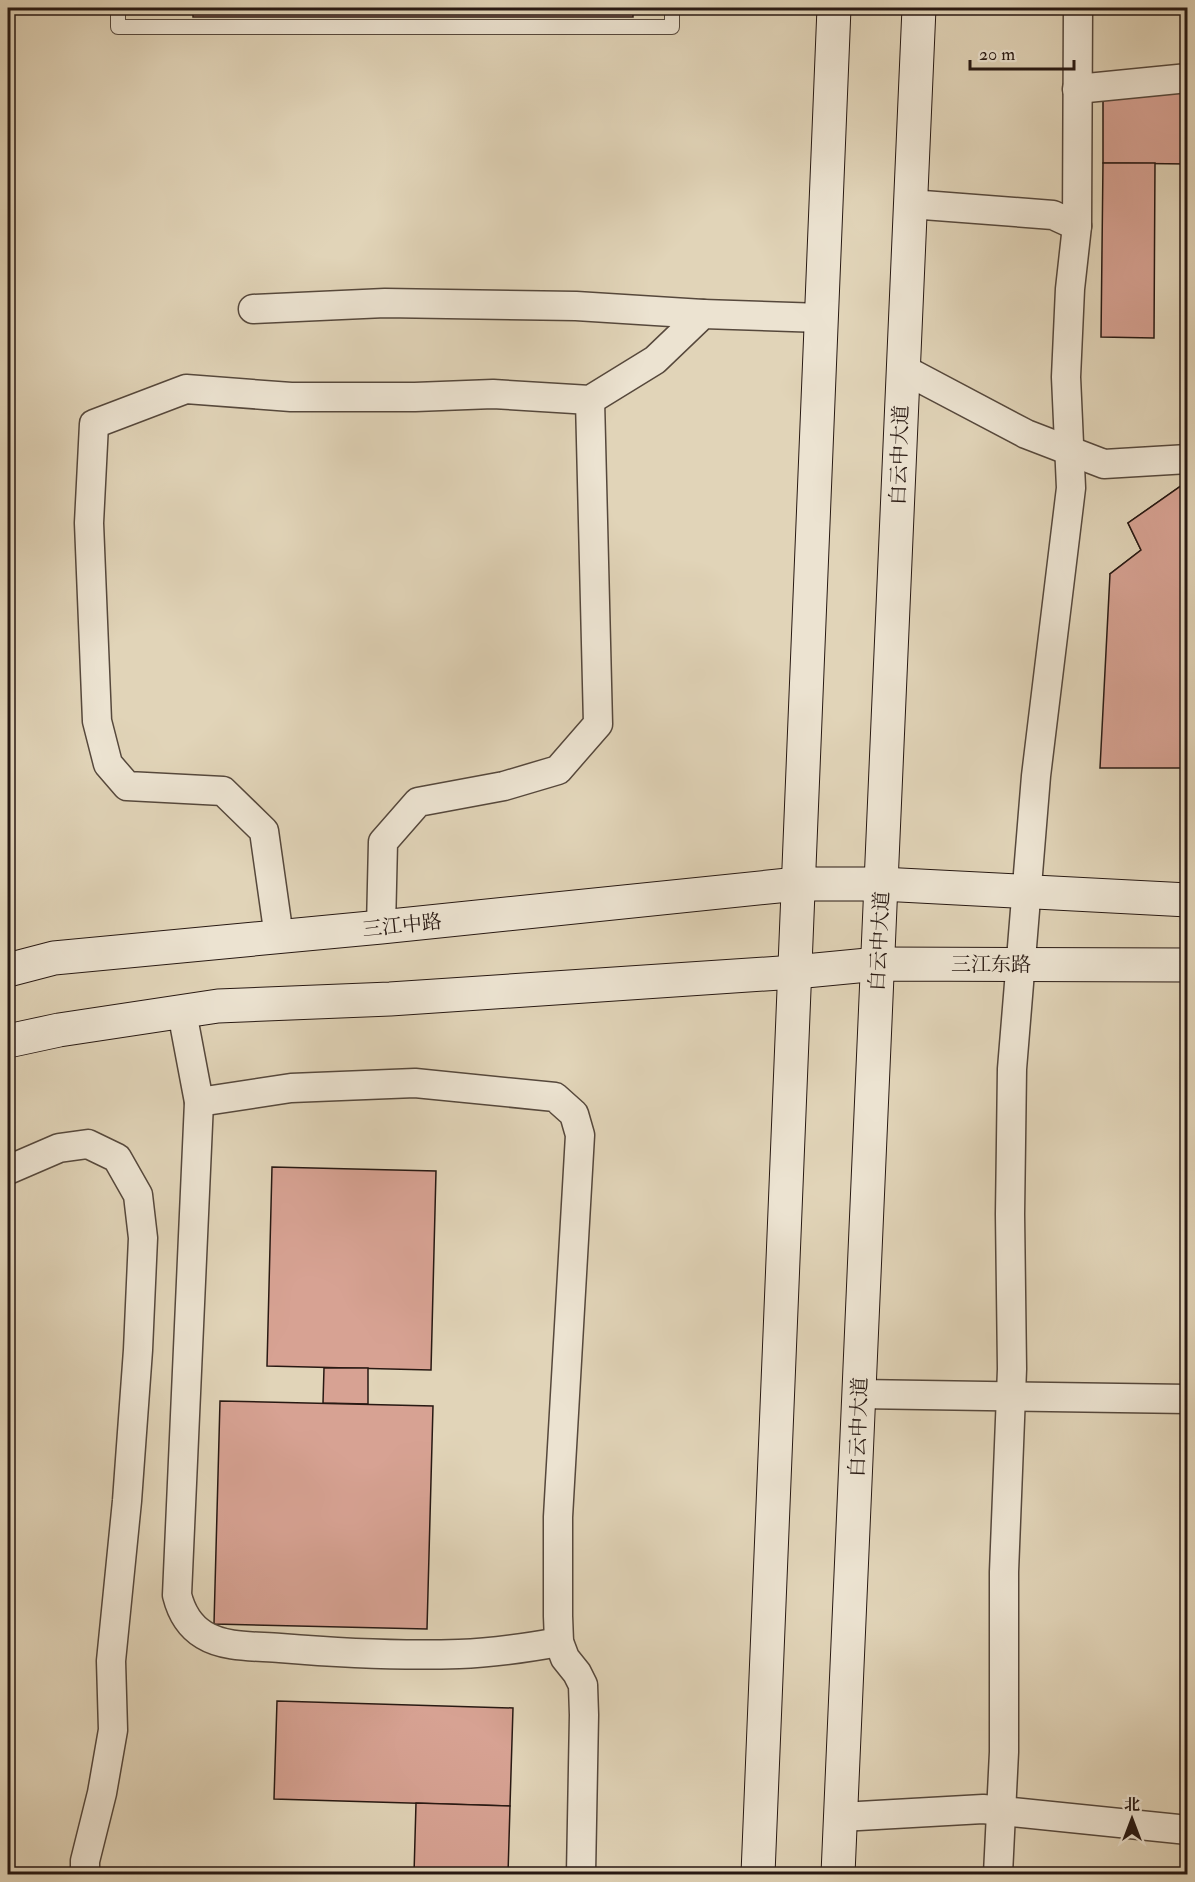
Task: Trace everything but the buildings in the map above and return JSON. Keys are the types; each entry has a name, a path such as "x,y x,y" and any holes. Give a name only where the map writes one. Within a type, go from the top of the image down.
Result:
{"main road":[{"path":"758,1875 834,8"},
{"name":"白云中大道","path":"838,1875 919,8"},
{"path":"798,884 881,884 1188,900"},
{"name":"三江中路","path":"8,970 54,958 798,884"},
{"name":"三江东路","path":"795,972 878,964 1188,965"},
{"path":"8,1041 59,1030 218,1006 390,999 795,972"}],"street":[{"path":"998,1875 1004,1752 1004,1572 1011,1396 1012,1069 1036,776 1071,488 1066,377 1070,289 1077,226 1078,8"},
{"path":"1077,89 1188,78"},
{"path":"910,204 1053,215 1077,226"},
{"path":"253,309 385,303 576,306 703,314 822,318"},
{"path":"279,937 264,831 224,791 127,786 108,764 97,721 89,523 94,424 186,389 291,397 415,397 493,394 590,400 655,360 703,314"},
{"path":"903,369 1026,434 1104,464 1188,459"},
{"path":"381,927 382,842 418,802 504,786 558,770 598,724 590,400"},
{"path":"182,1012 199,1102 177,1594 180,1609 204,1635 228,1644 349,1653 458,1654 512,1650 559,1642"},
{"path":"199,1102 291,1088 415,1083 555,1097 574,1114 580,1135 558,1517 559,1642 565,1658 583,1685 581,1875"},
{"path":"8,1170 59,1148 88,1144 117,1158 138,1196 143,1238 138,1350 127,1501 112,1651 113,1730 102,1793 85,1861 85,1875"},
{"path":"859,1394 1188,1399"},
{"path":"841,1817 983,1809 1188,1830"}],"lane":[{"path":"118,8 118,27 672,27 672,8"}]}
